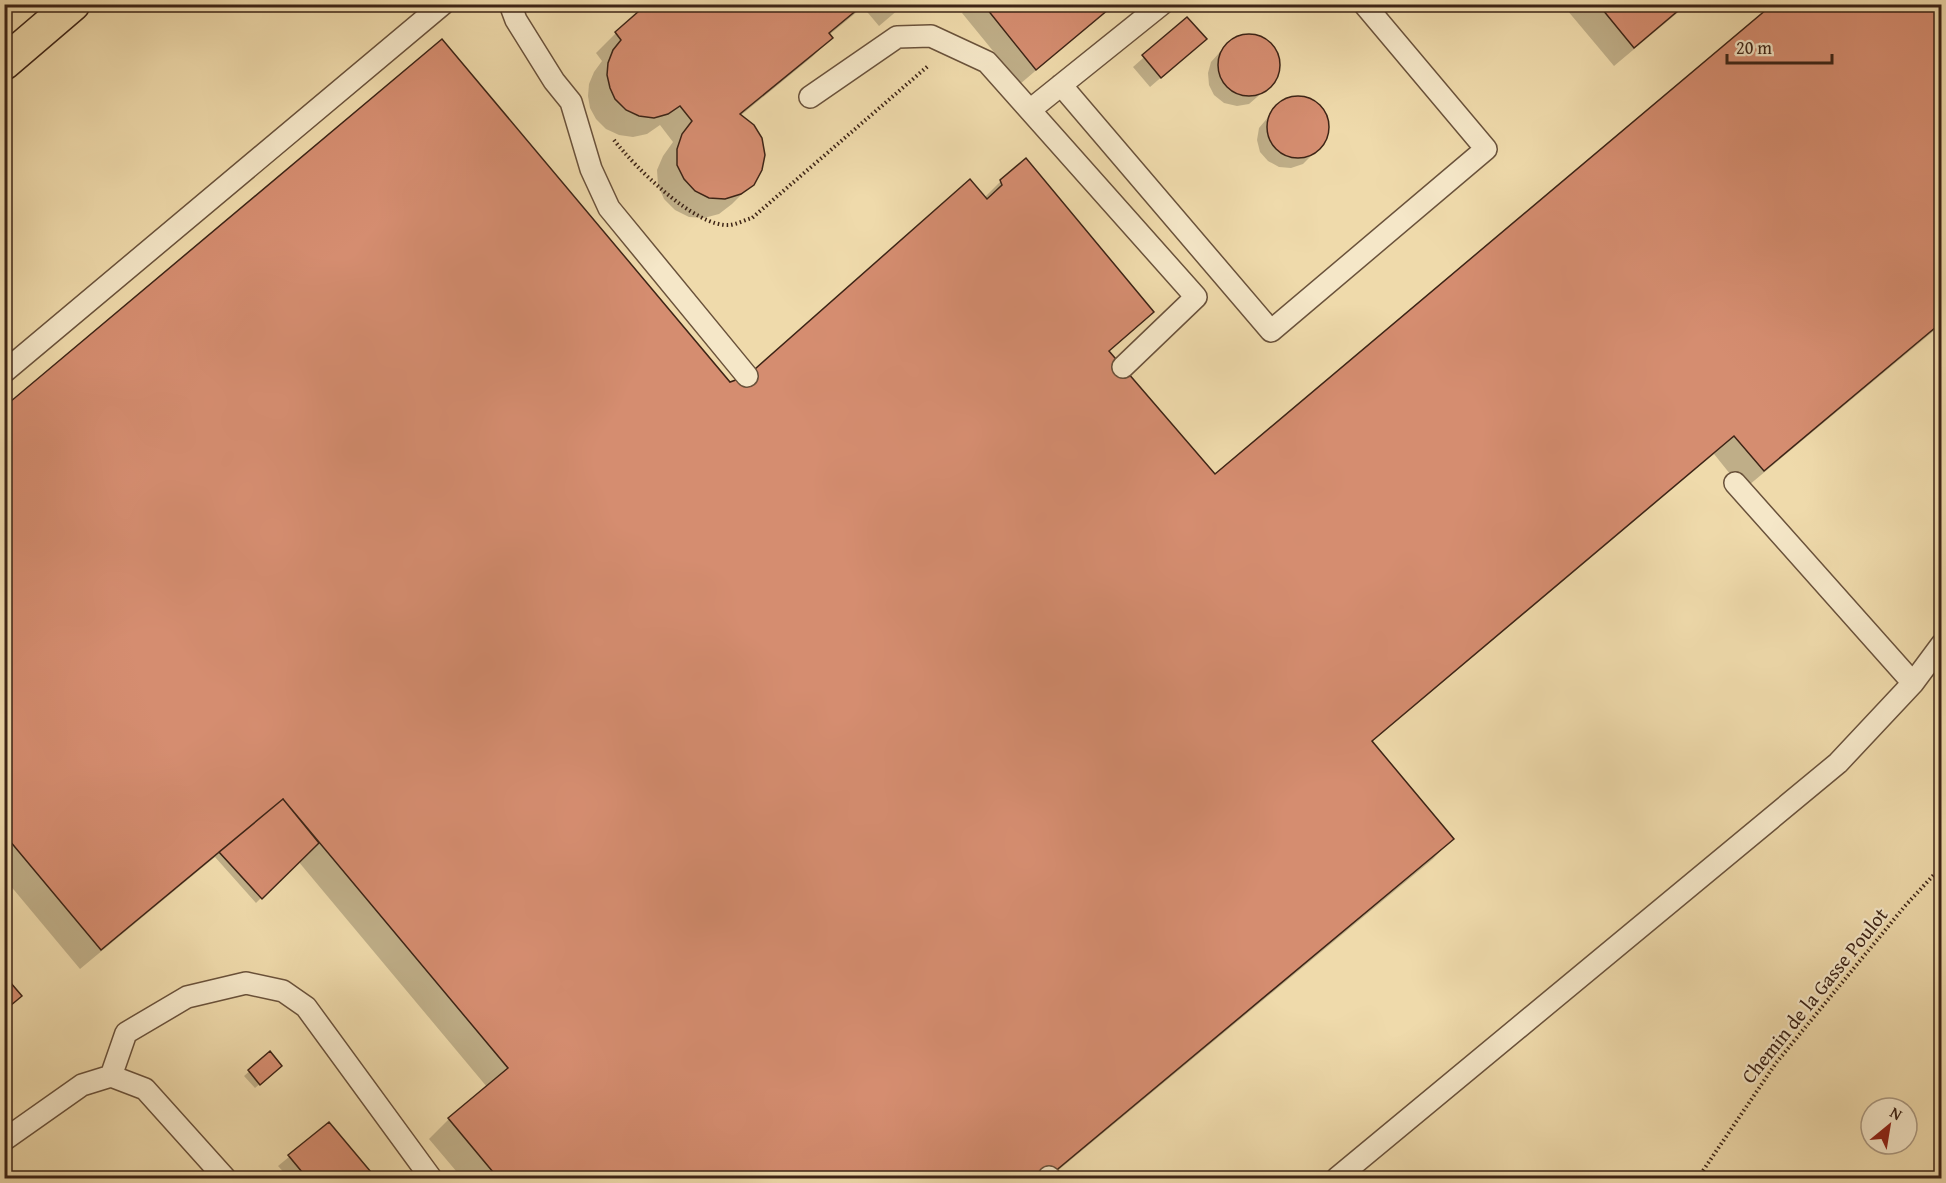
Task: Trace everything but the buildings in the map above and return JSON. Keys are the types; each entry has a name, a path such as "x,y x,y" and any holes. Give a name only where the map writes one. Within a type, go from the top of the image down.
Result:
{"main road":[{"path":"4,63 73,4"}],"lane":[{"path":"4,372 443,4"},
{"path":"510,4 516,20 554,81 571,102 591,169 609,208 747,376"},
{"path":"1030,110 1162,4"},
{"path":"1061,85 1271,331 1486,149 1364,4"},
{"path":"810,97 897,37 931,36 987,62 1196,297 1123,367"},
{"path":"1734,483 1913,683"},
{"path":"1337,1179 1838,763 1913,683 1941,644"},
{"path":"111,1076 126,1033 187,997 246,983 283,991 306,1006 431,1179"},
{"path":"4,1140 82,1085 111,1076 145,1089 225,1179"}],"path":[{"path":"614,139 627,158 669,196 702,218 728,225 752,219 951,46"},
{"name":"Chemin de la Gasse Poulot","path":"1698,1179 1776,1063 1905,906 1941,866"}]}
